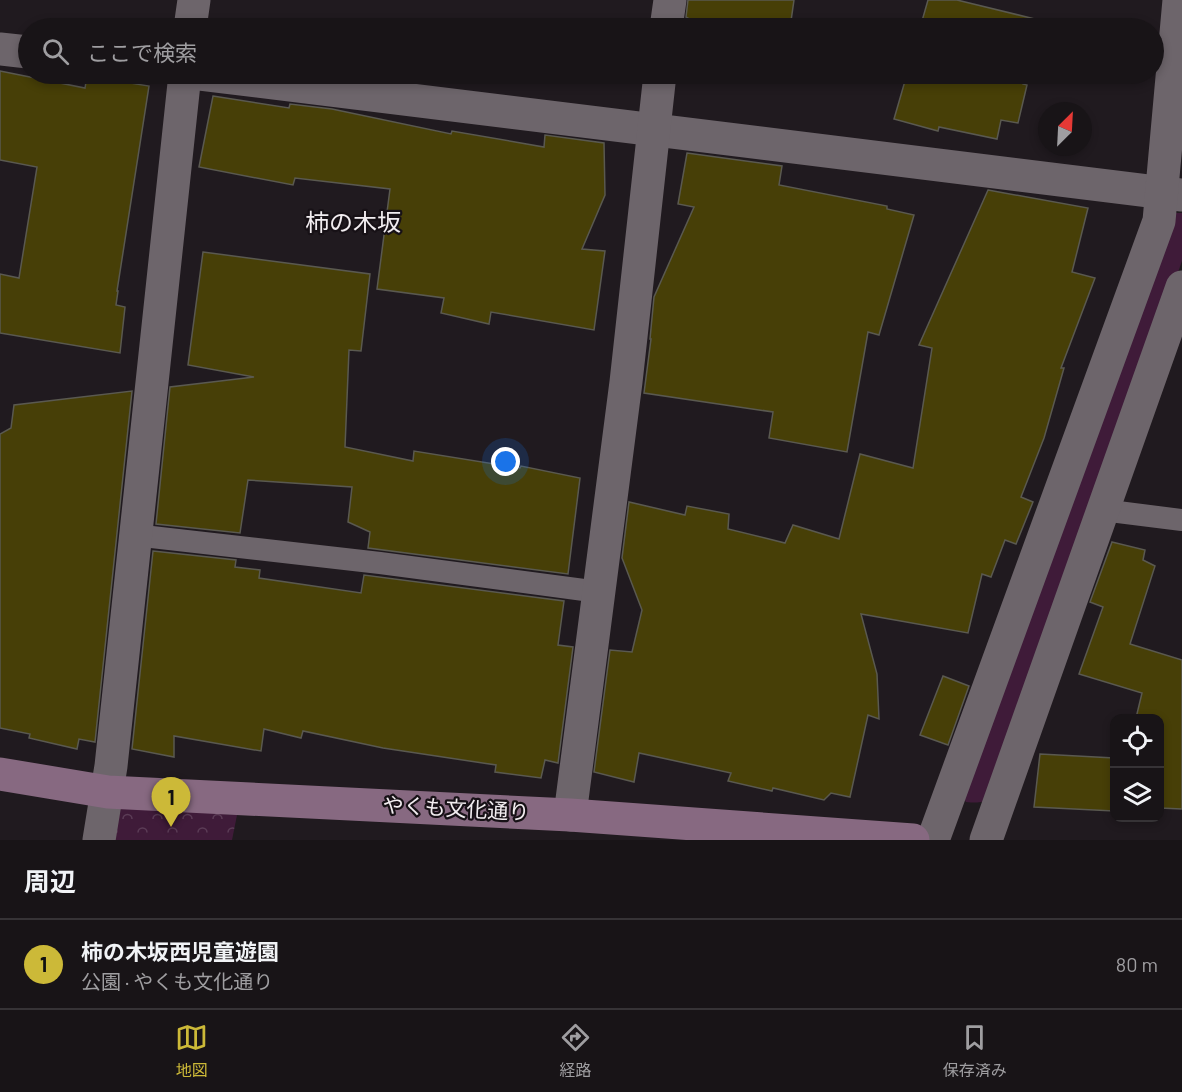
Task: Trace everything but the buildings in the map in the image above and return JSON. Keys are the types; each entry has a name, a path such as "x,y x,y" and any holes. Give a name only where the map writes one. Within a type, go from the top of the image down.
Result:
{"street":[{"path":"191,18 194,0"},
{"path":"667,18 670,0"},
{"path":"933,840 1160,221 1172,194 1179,0"},
{"path":"0,49 18,51"},
{"path":"99,840 108,792 184,84"},
{"path":"281,84 1172,194"},
{"path":"570,815 626,382 658,84"},
{"path":"986,840 1182,287"},
{"name":"やくも文化通り","path":"0,774 108,792 570,815 914,840"}],"lane":[{"path":"1102,510 1182,520"},
{"path":"134,535 380,562 599,592"}],"green space":[{"path":"1175,213 1182,213 1182,261 998,785 986,800 966,802 962,796"},
{"path":"112,806 237,815 232,840 105,840"}],"place":[{"name":"柿の木坂西児童遊園","path":"171,827"}],"district":[{"name":"柿の木坂","path":"353,223"}]}
